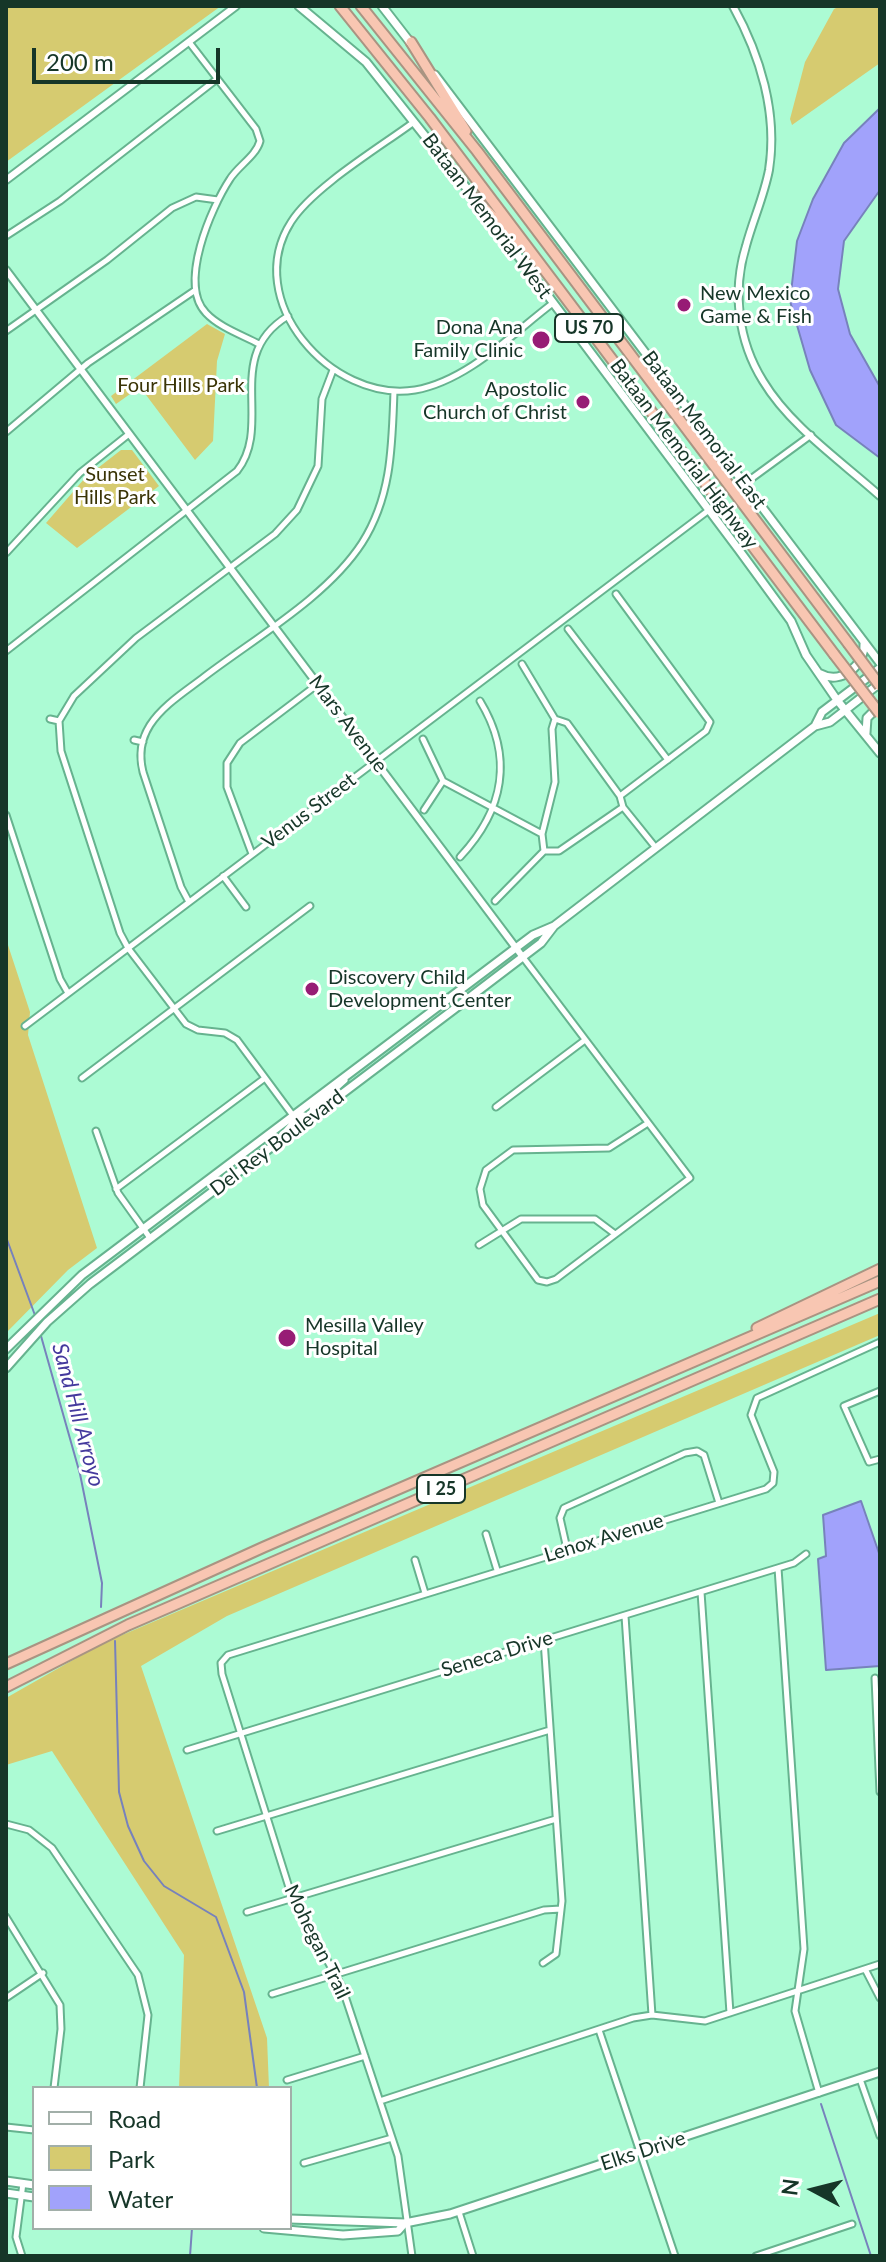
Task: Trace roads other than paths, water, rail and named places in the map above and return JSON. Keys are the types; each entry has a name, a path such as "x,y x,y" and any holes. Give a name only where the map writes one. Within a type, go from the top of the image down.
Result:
{"highway":[{"name":"Bataan Memorial Highway","path":"340,6 540,263 880,714"},
{"name":"Bataan Memorial Highway","path":"361,6 477,151 880,685"},
{"path":"411,42 477,151"},
{"path":"473,197 540,263"},
{"path":"717,1351 880,1266"},
{"name":"I 25","path":"6,1664 188,1580 880,1281"},
{"name":"I 25","path":"6,1687 128,1625 836,1317 880,1301"}],"main road":[{"name":"Bataan Memorial West","path":"299,6 366,62 415,121 791,621 806,655 880,753"},
{"path":"307,6 320,22"},
{"name":"Bataan Memorial East","path":"382,6 880,665"},
{"path":"819,673 834,678 844,675 859,663 864,643"},
{"name":"Del Rey Boulevard","path":"815,726 819,715 880,665"},
{"name":"Del Rey Boulevard","path":"7,1366 64,1306 150,1238 522,956 554,926 815,726 827,724 880,685"},
{"path":"866,737 867,718 880,705"},
{"name":"Del Rey Boulevard","path":"6,1349 74,1282 143,1228 516,947 554,926"},
{"path":"385,1047 392,1056"},
{"path":"370,1058 377,1067"},
{"path":"279,1141 293,1124 293,1116 311,1117 314,1107 339,1087 345,1077"},
{"name":"Elks Drive","path":"292,2219 343,2223 406,2222 459,2212 880,2072"},
{"path":"6,2181 32,2185"},
{"path":"6,2193 32,2197"},
{"name":"Elks Drive","path":"287,2230 343,2235 398,2231 406,2222"}],"street":[{"path":"6,180 236,6"},
{"path":"733,6 756,53 764,82 770,140 765,188 742,263 740,316 746,345 776,400 880,496"},
{"path":"189,42 260,138 258,147 235,171 218,200 197,265 194,291 207,314 259,344"},
{"path":"6,236 68,195 217,79"},
{"path":"415,121 311,200 293,219 281,243 277,268 279,293 288,316 312,350 333,370 361,384 394,391 426,387 456,375 553,303"},
{"path":"6,331 107,260 172,208 196,197 218,200"},
{"name":"Mars Avenue","path":"6,270 690,1178 615,1234"},
{"path":"6,432 80,369 194,291"},
{"path":"6,651 233,475 245,457 252,366 259,344 288,316"},
{"path":"300,1125 234,1037 221,1031 194,1029 173,1008 128,948 120,933 61,751 59,721 71,700 131,642 287,523 307,496 318,466 322,399 333,370"},
{"path":"189,902 143,772 143,742 151,724 169,705 335,577 371,528 389,473 394,391"},
{"path":"6,553 73,479 129,434"},
{"path":"744,484 812,435"},
{"name":"Venus Street","path":"25,1026 709,510"},
{"path":"616,594 710,722 706,731 620,796"},
{"path":"568,629 668,760"},
{"path":"522,664 555,719 567,723 620,796 623,807 656,848"},
{"path":"252,854 228,792 227,763 240,743 318,684"},
{"path":"460,857 494,809 500,784 500,761 494,729 480,701"},
{"path":"50,719 59,721"},
{"path":"544,851 542,834 555,782 552,729 555,719"},
{"path":"423,739 443,781 542,834"},
{"path":"134,740 143,742"},
{"path":"424,810 443,781"},
{"path":"495,901 544,851 559,851 623,807"},
{"path":"6,815 60,979 68,993"},
{"path":"223,876 246,907"},
{"path":"82,1078 310,906"},
{"path":"496,1107 585,1040"},
{"path":"116,1189 265,1078"},
{"path":"479,1245 500,1229 524,1218 592,1218 604,1222 615,1234 556,1279 544,1282 536,1278 500,1229 483,1205 480,1189 484,1174 501,1157 521,1149 609,1148 648,1123"},
{"path":"96,1131 116,1189 150,1238"},
{"name":"Lenox Avenue","path":"221,1663 228,1655 766,1489 773,1483 774,1472 751,1415 757,1398 880,1342"},
{"path":"880,1391 844,1406 869,1462 880,1459"},
{"path":"567,1549 560,1518 564,1508 685,1453 697,1451 704,1455 719,1503"},
{"path":"486,1534 497,1570"},
{"name":"Seneca Drive","path":"187,1750 778,1568 806,1554"},
{"path":"415,1560 425,1593"},
{"path":"778,1568 804,1949 796,1991 797,2025 819,2093"},
{"path":"701,1592 730,2013"},
{"path":"625,1616 652,2015"},
{"path":"543,1963 556,1954 561,1909 544,1640"},
{"name":"Mohegan Trail","path":"221,1663 292,1897 335,1975 392,2138 401,2167 412,2256"},
{"path":"875,1678 880,1792"},
{"path":"217,1831 550,1730"},
{"path":"247,1912 556,1819"},
{"path":"6,1824 29,1830 52,1848 138,1975 148,2021 140,2086"},
{"path":"272,1994 544,1910 561,1909"},
{"path":"6,1917 43,1973 61,2010 54,2086"},
{"path":"380,2101 652,2015 694,2022 880,1964"},
{"path":"865,1969 880,1998"},
{"path":"6,1998 43,1973"},
{"path":"599,2030 675,2256"},
{"path":"287,2080 365,2056"},
{"path":"860,2079 880,2136"},
{"path":"6,2127 32,2130"},
{"path":"304,2163 392,2138"},
{"path":"22,2256 16,2237 23,2183"},
{"path":"459,2212 473,2256"},
{"path":"756,2256 852,2224"}],"water":[{"path":"880,108 880,190 844,241 838,289 850,334 880,387 880,458 836,425 810,370 790,301 797,241 813,199 844,143"},
{"path":"861,1501 880,1556 880,1666 826,1670 818,1559 826,1556 823,1515"}],"waterway":[{"name":"Sand Hill Arroyo","path":"6,1237 36,1318"},
{"name":"Sand Hill Arroyo","path":"41,1336 80,1474 102,1583 101,1607"},
{"name":"Sand Hill Arroyo","path":"115,1641 119,1792 128,1826 144,1861 164,1886 216,1917 244,1992 257,2086"},
{"path":"821,2104 871,2256"},
{"name":"Sand Hill Arroyo","path":"190,2256 192,2230"}],"place":[{"name":"New Mexico Game & Fish","path":"684,305"},
{"name":"Dona Ana Family Clinic","path":"541,340"},
{"name":"Apostolic Church of Christ","path":"583,402"},
{"name":"Discovery Child Development Center","path":"312,989"},
{"name":"Mesilla Valley Hospital","path":"287,1338"}],"park label":[{"name":"Four Hills Park","path":"181,386"},
{"name":"Sunset Hills Park","path":"115,486"}]}
